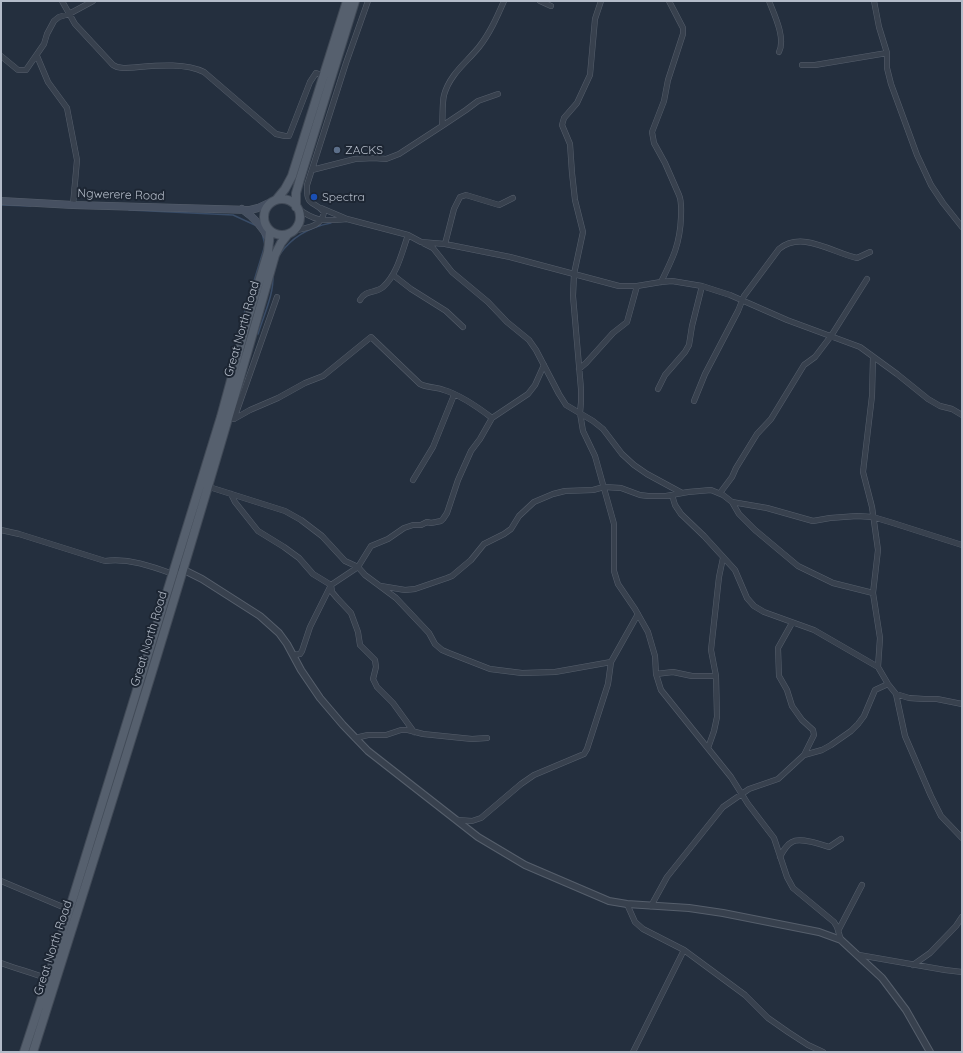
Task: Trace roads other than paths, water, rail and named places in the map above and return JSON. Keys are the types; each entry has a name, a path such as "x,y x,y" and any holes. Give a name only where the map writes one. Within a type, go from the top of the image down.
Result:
{"main road":[{"path":"269,230 264,222 264,213 289,183 347,1"},
{"path":"242,209 269,230 278,235 291,232 298,225 300,218 296,207 296,193 355,1"},
{"path":"274,200 288,200 296,207"},
{"name":"Ngwerere Road","path":"1,201 73,205 242,209 258,208 274,200"},
{"path":"259,222 270,242"},
{"name":"Great North Road","path":"228,418 246,325 268,252 270,242 269,230"},
{"name":"Great North Road","path":"33,1052 204,486 228,418 276,255 281,243 291,232"},
{"name":"Great North Road","path":"24,1052 70,910 173,574 179,568"}],"street":[{"path":"62,1 75,24 113,66 123,68 180,66 198,69 204,72 276,134 289,136 310,82 316,73 324,76"},
{"path":"1,56 18,70 26,70 44,44 47,34 54,21 59,17 69,14 93,1"},
{"path":"368,1 346,63 307,185 307,197 313,205 346,219 408,235 432,248 452,272 488,302 507,322 529,340 536,350 566,406 593,421 603,429 622,454 634,465 647,474 682,493"},
{"path":"442,126 444,93 456,71 479,47 490,31 504,1"},
{"path":"540,1 551,6"},
{"path":"601,1 595,18 590,75 577,103 564,118 562,125 570,144 572,173 583,232 574,274 573,296 581,402 580,413 583,431 595,456 614,524 614,571 618,584 648,632 655,656 656,674 661,690 708,748 774,838 787,877 793,888 834,922 841,940"},
{"path":"661,282 679,240 681,218 681,201 679,195 652,138 654,126 664,101 668,80 683,34 683,28 669,1"},
{"path":"768,1 777,23 780,36 781,47 779,52"},
{"path":"874,1 879,27 887,53 887,68 891,84 922,167 942,203 962,227"},
{"path":"802,65 815,65 887,53"},
{"path":"37,56 48,82 67,108 76,160 73,205"},
{"path":"312,170 355,159 386,159 399,154 466,110 478,100 498,94"},
{"path":"445,244 454,209 460,197 466,195 499,205 513,198"},
{"path":"296,207 308,216 322,221 346,219"},
{"path":"291,232 315,225 322,221 324,212 321,208"},
{"path":"360,300 365,293 382,288 393,275 408,235"},
{"path":"421,242 445,244 510,257 619,286 637,286 672,281 702,286 742,300 787,320 860,348 918,389 928,399 940,406 952,409 962,415"},
{"path":"694,401 705,374 742,300 779,249 785,244 798,242 812,243 857,258 870,252"},
{"path":"393,275 410,289 446,311 463,327"},
{"path":"720,493 732,477 757,434 771,419 804,365 815,357 831,336 867,279"},
{"path":"579,369 613,333 627,322 637,286"},
{"path":"658,389 665,375 685,352 689,345 702,286"},
{"path":"228,418 277,296"},
{"path":"228,418 278,398 305,383 323,376 371,337 420,384 428,388 438,388 448,391 480,408 492,418"},
{"path":"873,357 872,396 863,472 872,507 878,550 873,593 880,638 878,667"},
{"path":"293,655 300,654 302,651 310,627 331,585 358,567 371,546 404,528 413,525 421,525 427,522 431,523 441,521 443,519 447,514 458,480 471,451 492,418 528,394 535,385 544,365"},
{"path":"414,480 433,447 454,395"},
{"path":"204,486 285,511 301,520 322,536 345,561 358,567 365,575 396,598 429,633 435,644 442,650 490,669 530,673 562,671 611,662"},
{"path":"381,586 405,590 452,576 471,560 484,544 511,529 519,516 534,502 565,491 593,490 604,486 621,488 640,495 648,496 672,495 711,490 720,493 732,502 739,514 755,530 798,566 833,583 873,593"},
{"path":"231,494 235,502 258,531 294,554 313,574 331,585"},
{"path":"672,495 675,506 681,514 704,536 735,570 747,598 754,606 764,612 814,630 878,667 896,694 905,736 931,796 942,816 962,838"},
{"path":"732,502 767,508 813,521 857,516 873,517 962,546"},
{"path":"1,530 19,534 105,561 131,561 173,574"},
{"path":"708,748 717,717 716,676 712,650 723,558"},
{"path":"179,568 202,579 260,616 279,633 320,698 355,738 368,751 478,837 525,865 609,900 627,904 689,908 723,913 819,932 841,940 882,978 906,1010 930,1052"},
{"path":"331,585 332,592 352,613 358,632 360,645 375,660 376,666 372,679 377,687 393,703 414,732"},
{"path":"458,820 472,821 481,818 521,784 534,776 584,754 588,749 603,702 608,684 611,662 638,614"},
{"path":"651,906 667,876 723,807 742,793 778,779 804,755 814,735 813,730 802,720 792,706 787,690 779,676 778,648 792,623"},
{"path":"656,674 673,672 692,676 716,676"},
{"path":"804,755 822,750 851,731 864,716 875,690 888,684"},
{"path":"896,694 909,698 924,700 937,699 962,704"},
{"path":"355,738 368,735 386,735 401,730 408,730 423,734 472,739 488,738"},
{"path":"780,857 790,842 796,840 815,842 829,846 841,839"},
{"path":"1,881 70,910"},
{"path":"838,931 862,885"},
{"path":"627,904 635,922 643,929 684,950 745,995 768,1018 808,1045 823,1052"},
{"path":"913,965 930,953 956,926 962,917"},
{"path":"633,1052 684,950"},
{"path":"858,956 962,972"},
{"path":"1,963 48,979"}],"waterway":[{"path":"1,205 31,206"},
{"path":"129,210 233,215 257,226"},
{"path":"280,254 290,243 302,234 316,227 331,223"},
{"path":"239,330 265,245 262,233"},
{"path":"258,334 270,297 273,274"}],"place":[{"name":"ZACKS","path":"337,150"},
{"name":"Spectra","path":"314,197"}]}
